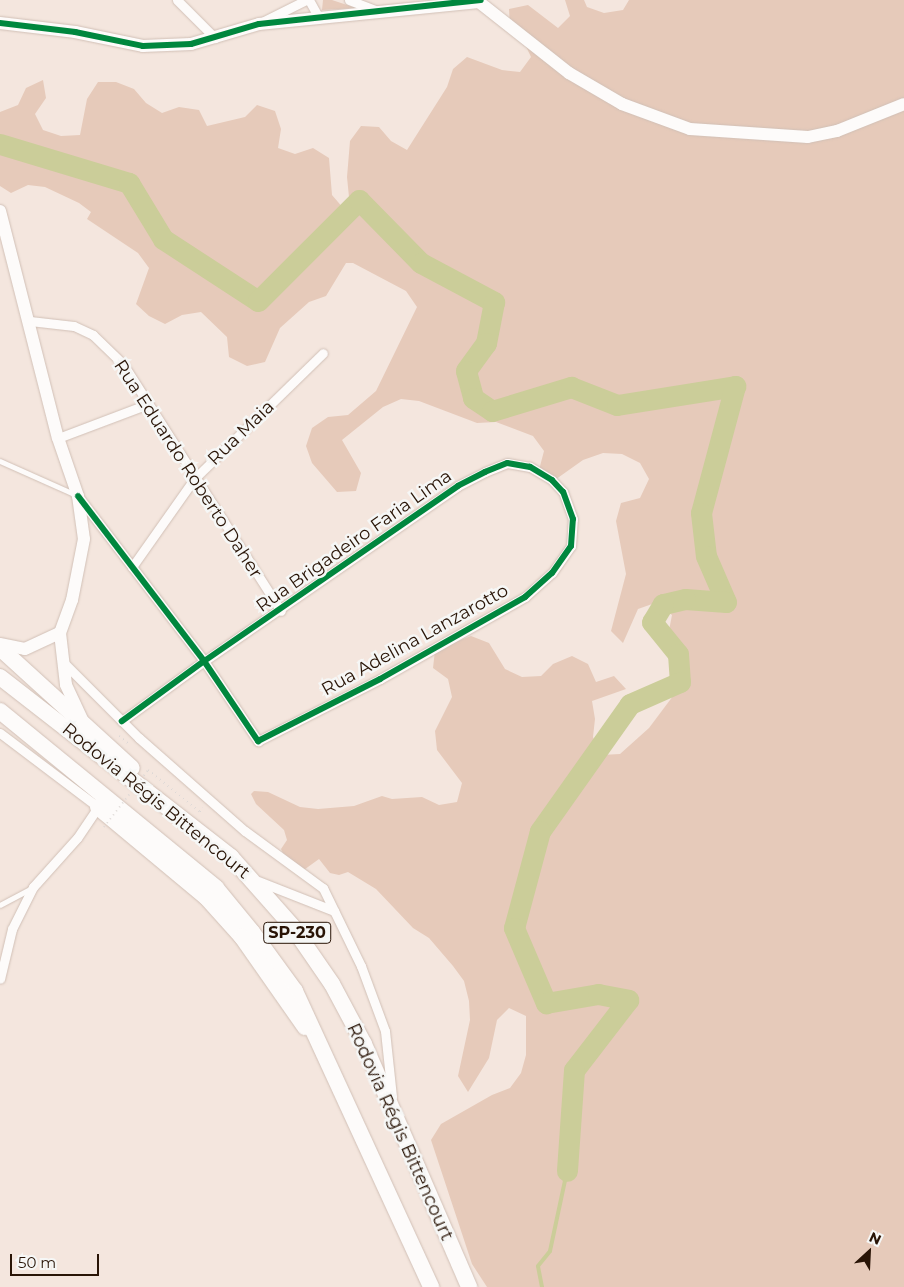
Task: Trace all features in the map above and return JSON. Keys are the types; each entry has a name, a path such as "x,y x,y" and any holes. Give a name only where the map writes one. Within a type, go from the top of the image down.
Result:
{"highway":[{"path":"0,648 180,808 203,834"},
{"name":"Rodovia Régis Bittencourt","path":"0,677 203,834 254,879 292,926 332,984 392,1109 468,1287"},
{"name":"Rodovia Régis Bittencourt","path":"0,711 216,888 295,991 323,1048 430,1287"},
{"path":"98,807 206,897 242,937 290,1008 323,1048"}],"street":[{"path":"177,0 215,38"},
{"path":"0,23 75,32 143,46 191,44 215,38 259,24 308,0 319,18"},
{"path":"349,0 377,12"},
{"path":"259,24 480,1 569,73 622,104 690,129 808,137 837,131 904,104"},
{"path":"0,211 30,321 58,438 78,496 84,539 72,600 60,633 66,685 82,720"},
{"name":"Rua Eduardo Roberto Daher","path":"30,321 74,326 93,335 123,364 194,478 281,611"},
{"name":"Rua Maia","path":"132,567 194,478 323,353"},
{"path":"58,438 148,404"},
{"name":"Rua Brigadeiro Faria Lima","path":"122,720 204,661 281,611 458,486 507,463 530,467 552,480 563,492 573,519 570,546"},
{"path":"78,496 204,661"},
{"name":"Rua Adelina Lanzarotto","path":"204,661 257,740 380,679 525,597 552,573 570,546"},
{"path":"0,644 25,649 60,633"},
{"path":"62,661 122,720 245,831 314,879 323,888 361,966 385,1031 390,1060 392,1109"},
{"path":"0,733 98,807 77,838 33,887 12,929 0,979"},
{"path":"254,879 334,910"}],"lane":[{"path":"0,462 78,496"},
{"path":"0,905 33,887"}],"path":[{"path":"115,732 130,744"},
{"path":"104,827 148,770 200,812 204,806"}],"shaded area":[{"path":"323,0 332,0 356,8 322,10"},
{"path":"565,0 584,0 587,7 604,13 623,10 629,0 904,0 904,1287 487,1287 472,1264 431,1140 441,1124 492,1095 510,1088 521,1073 526,1055 526,1016 509,1008 497,1020 489,1058 468,1092 458,1076 470,1020 469,1001 464,981 429,938 413,928 376,889 348,872 339,875 330,873 319,859 301,872 289,866 281,849 287,840 284,830 256,804 251,794 254,791 268,792 300,807 318,809 354,806 382,796 392,799 422,797 439,805 457,802 462,783 437,750 435,731 452,697 448,679 433,668 435,650 471,636 489,643 505,669 522,677 541,676 553,664 572,656 588,664 596,682 614,676 626,689 592,701 595,719 593,737 601,755 620,754 649,728 682,684 676,667 665,651 672,615 655,603 638,609 623,643 611,631 626,574 616,521 621,503 640,498 649,479 640,463 622,454 603,453 583,460 552,482 539,470 544,451 533,436 496,422 477,423 419,401 401,399 383,407 342,440 361,473 356,491 337,492 312,463 306,446 312,428 328,417 348,415 376,391 417,307 406,291 353,263 346,263 326,296 309,302 280,328 265,362 247,366 229,357 227,337 201,312 182,315 165,324 149,316 136,304 149,268 138,253 87,219 91,212 79,203 45,187 28,185 11,193 0,186 0,112 18,105 26,88 43,80 46,98 35,114 43,130 61,136 80,135 87,99 98,82 116,82 134,89 146,103 162,113 179,107 199,110 207,126 245,117 257,105 275,111 281,129 278,148 295,154 313,148 329,158 332,195 344,209 349,197 347,177 350,141 361,126 379,127 391,141 407,150 447,87 453,69 467,57 502,70 520,72 531,57 523,40 510,28 509,9 528,5 558,28 570,16"}],"waterway":[{"path":"0,144 129,183 163,239 258,301 359,200 421,263 494,302 486,343 466,371 473,398 492,411 571,387 617,405 735,386 701,513 706,556 726,602 685,599 663,604 652,622 678,654 680,682 630,704 540,831 514,928 546,1003 598,994 628,1000 574,1070 567,1171"},
{"path":"542,1287 538,1266 550,1251 567,1171"}],"cycle path":[{"path":"0,23 75,32 143,46 191,44 259,24 481,0"},
{"path":"78,496 204,661 258,741 380,679 525,597 552,573 571,546 573,519 563,492 552,480 530,467 507,463 485,472 458,486 204,661 122,721"}]}
